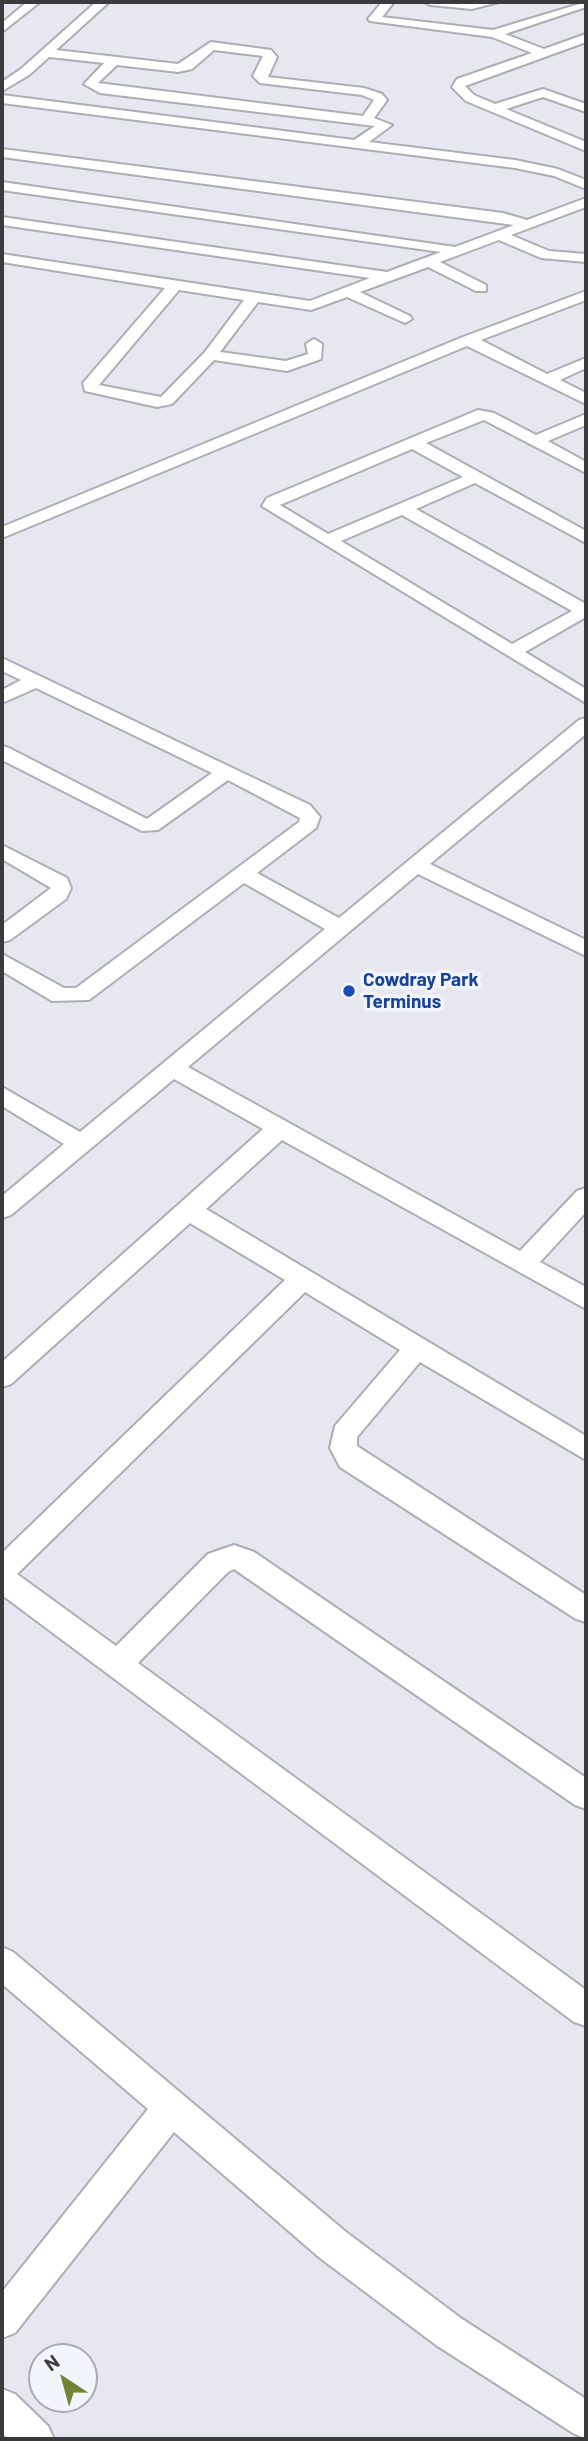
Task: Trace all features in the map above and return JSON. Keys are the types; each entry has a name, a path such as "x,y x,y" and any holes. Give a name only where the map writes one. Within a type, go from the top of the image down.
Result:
{"street":[{"path":"2,29 34,2"},
{"path":"2,87 7,76 25,72 103,2"},
{"path":"388,2 374,19 494,34 544,53"},
{"path":"430,2 472,6 493,2"},
{"path":"494,34 586,3"},
{"path":"586,38 461,82 458,87 470,98 586,147"},
{"path":"47,53 184,67 211,46 267,53 271,57 259,76 264,80 364,92 378,97 381,100 366,120"},
{"path":"114,61 90,84 92,87 384,124 386,128 358,143"},
{"path":"495,108 543,93 586,108"},
{"path":"2,99 537,167 586,185"},
{"path":"2,153 503,217 530,225"},
{"path":"2,186 23,210 68,230 391,277"},
{"path":"2,258 312,306 586,202"},
{"path":"23,210 431,245 456,251"},
{"path":"41,264 68,230"},
{"path":"502,236 546,255 586,258"},
{"path":"429,262 481,288"},
{"path":"176,285 91,383 91,387 145,400 166,401 211,355 254,297"},
{"path":"350,293 405,319"},
{"path":"2,533 468,340 586,295"},
{"path":"468,340 586,399"},
{"path":"211,355 287,366 316,356 314,344"},
{"path":"548,379 586,363"},
{"path":"586,468 488,416 478,415 273,502 270,506 586,697"},
{"path":"535,441 586,419"},
{"path":"412,442 586,538"},
{"path":"330,540 476,477"},
{"path":"404,509 586,611"},
{"path":"512,652 586,611"},
{"path":"2,664 303,809 310,817 309,824 81,995 60,996 2,961"},
{"path":"2,697 35,681"},
{"path":"2,1209 174,1069 586,724"},
{"path":"2,752 142,825 151,826 225,773"},
{"path":"2,851 60,883 61,888 59,894 2,935"},
{"path":"418,866 586,948"},
{"path":"243,874 340,928"},
{"path":"174,1069 586,1299"},
{"path":"2,1095 80,1143"},
{"path":"2,1377 280,1128"},
{"path":"524,1264 586,1197"},
{"path":"190,1211 584,1445"},
{"path":"2,1570 303,1278"},
{"path":"419,1346 344,1434 342,1448 350,1459 586,1610"},
{"path":"117,1665 218,1563 234,1557 244,1560 586,1795"},
{"path":"2,1579 586,2010"},
{"path":"2,1963 332,2245 449,2332 586,2420"},
{"path":"2,2320 170,2109"},
{"path":"2,2407 35,2439"}],"place":[{"name":"Cowdray Park Terminus","path":"349,991"}]}
